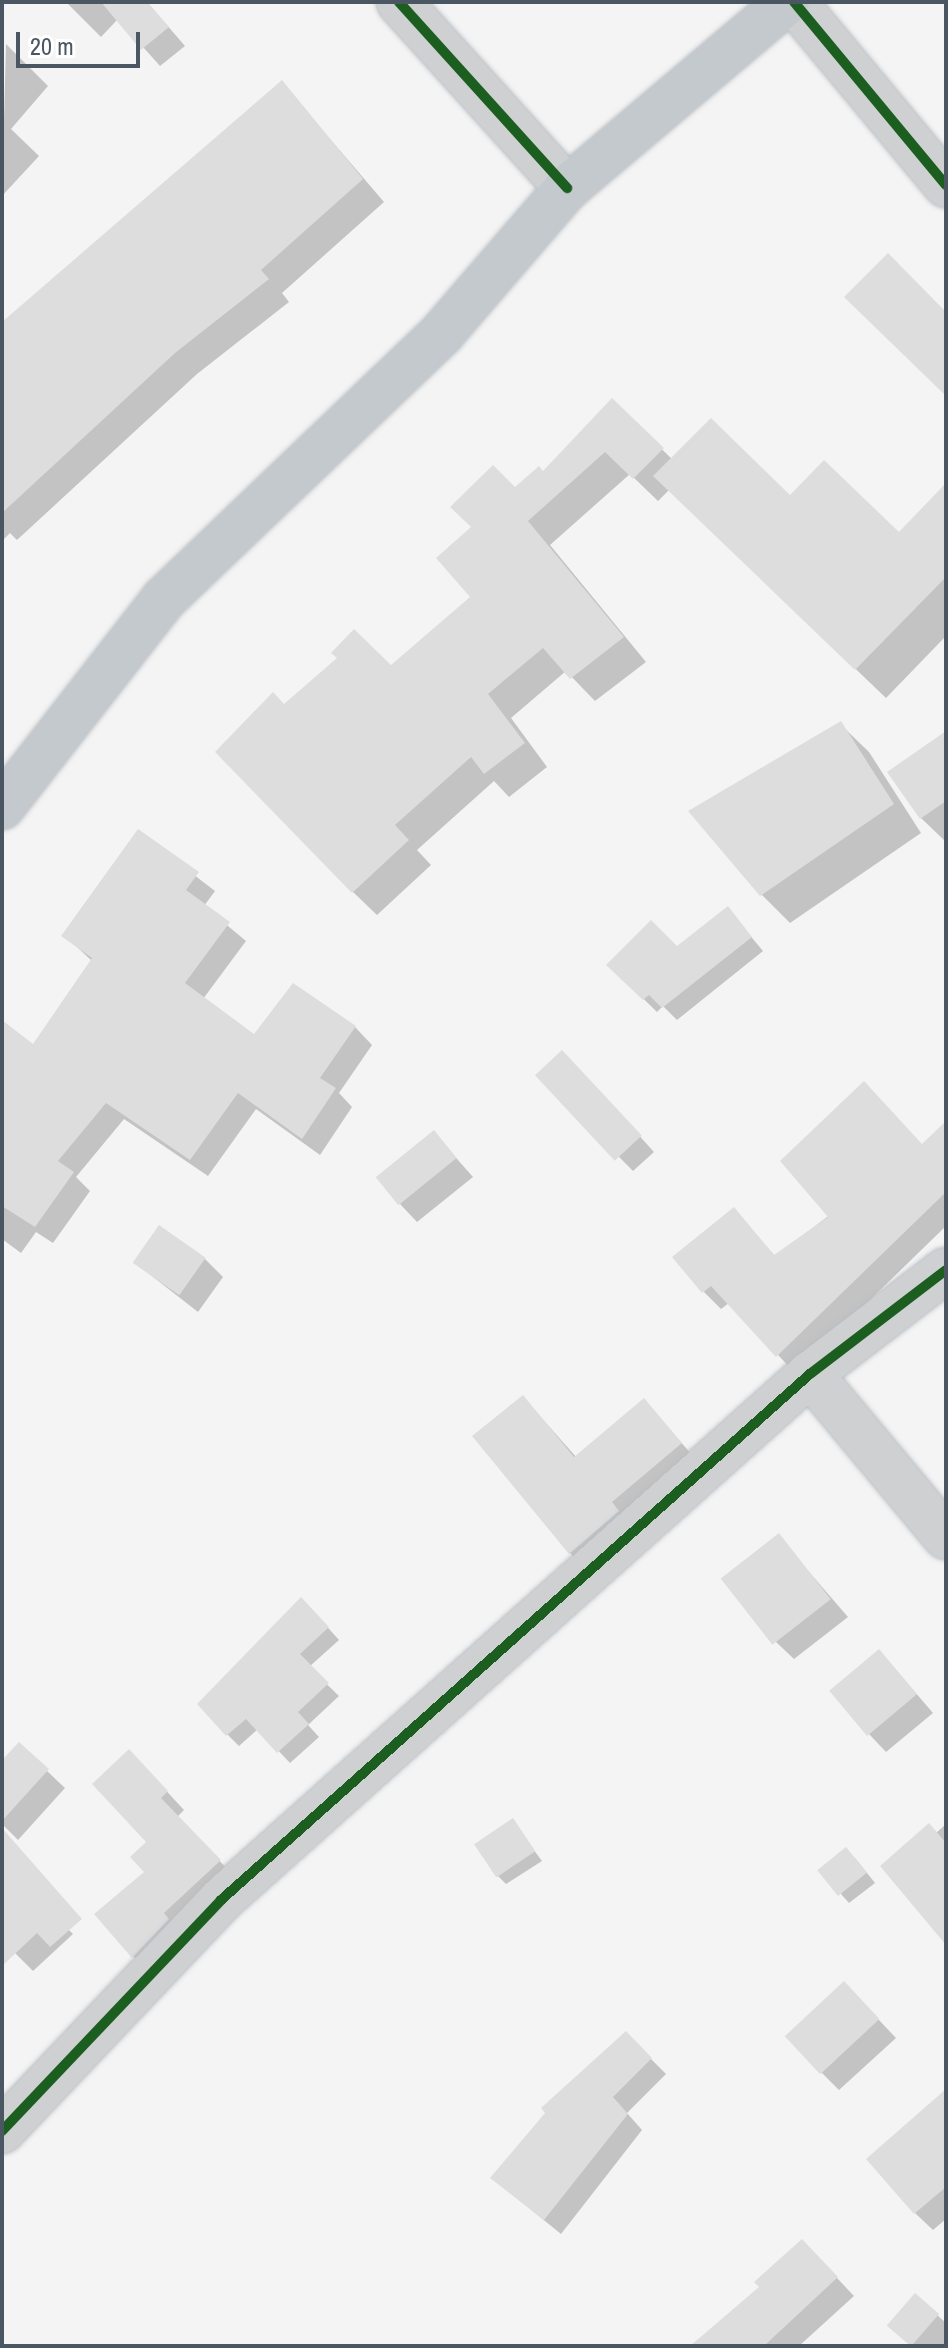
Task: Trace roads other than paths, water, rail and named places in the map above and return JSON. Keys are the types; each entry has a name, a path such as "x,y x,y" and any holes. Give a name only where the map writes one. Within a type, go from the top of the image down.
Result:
{"highway":[{"path":"2,807 164,599 443,332 567,188 787,2"}],"street":[{"path":"399,2 567,188"},
{"path":"794,2 946,185"},
{"path":"2,2131 221,1900 810,1374 946,1270"},
{"path":"810,1374 946,1537"}]}
